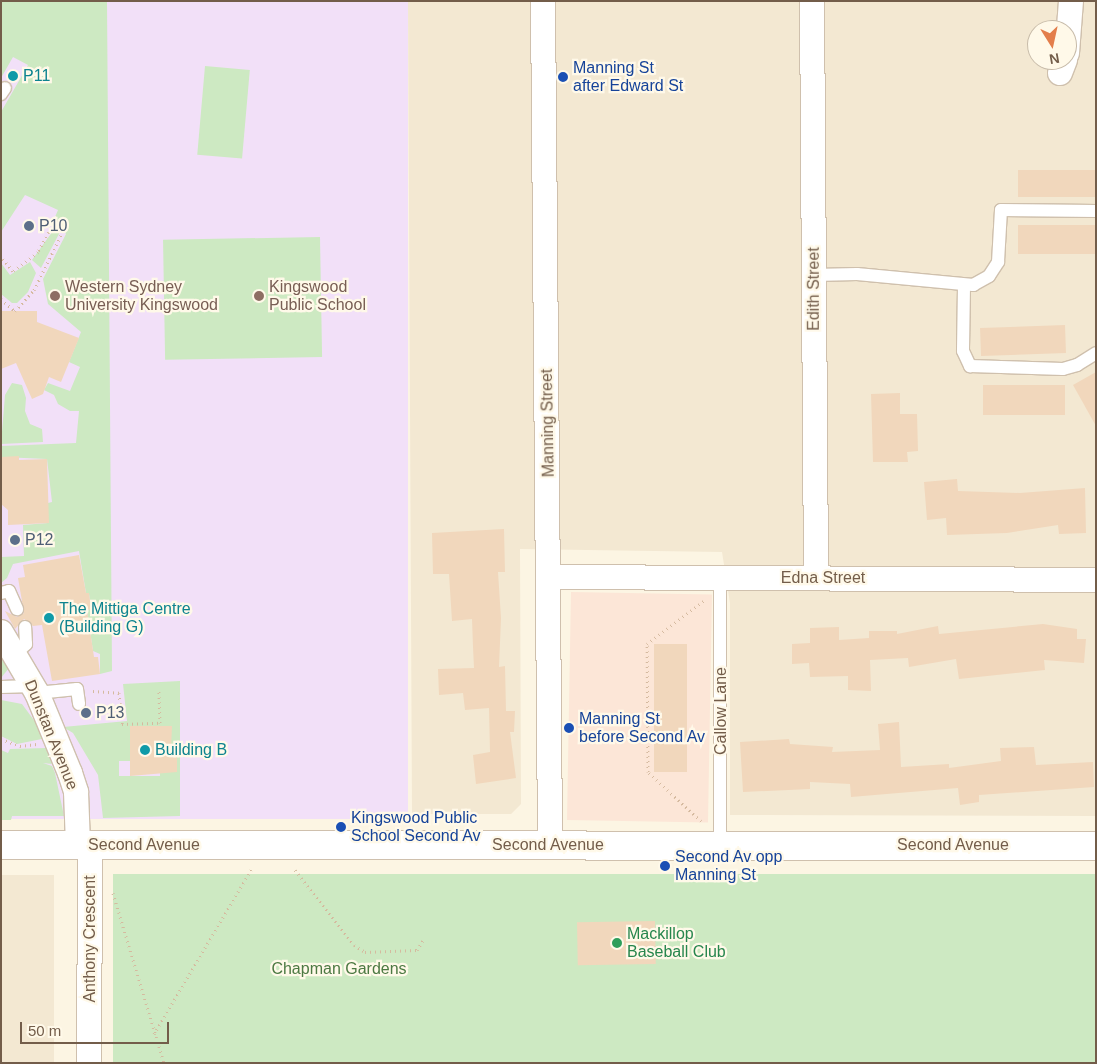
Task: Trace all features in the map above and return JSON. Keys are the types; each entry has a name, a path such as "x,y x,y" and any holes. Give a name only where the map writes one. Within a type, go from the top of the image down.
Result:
{"street":[{"name":"Manning Street","path":"543,1 550,577 550,845"},
{"name":"Edith Street","path":"812,1 816,578"},
{"path":"1069,20 1071,1"},
{"name":"Edna Street","path":"550,577 721,586 816,578 1096,580"},
{"name":"Dunstan Avenue","path":"1,632 35,689 76,792 84,845"},
{"name":"Anthony Crescent","path":"84,845 89,1063"},
{"name":"Second Avenue","path":"1,846 1096,846"}],"lane":[{"path":"814,274 858,274 964,286 973,285 996,267 1001,210 1096,211"},
{"path":"964,286 963,351 970,366 1063,369 1077,365 1096,353"},
{"name":"Callow Lane","path":"720,845 721,586"},
{"path":"1,593 9,591 17,609"},
{"path":"15,654 26,644 25,627"},
{"path":"1,687 77,689 79,704"}],"path":[{"path":"1,299 15,311 34,290 64,229 56,219 38,252 13,271 3,259"},
{"path":"701,821 648,772 648,644 721,586"},
{"path":"77,689 119,694 122,724 160,723 159,691"},
{"path":"1,739 20,746 45,742"},
{"path":"154,1034 251,870"},
{"path":"295,870 354,945 365,952 416,950 424,939"},
{"path":"110,884 164,1063"}],"shaded area":[{"name":"Kingswood Public School","path":"1,1 408,1 408,819 1,819"},
{"path":"408,1 1096,1 1096,816 730,815 730,603 722,552 520,549 521,804 511,814 412,814"},
{"path":"571,592 712,594 708,822 567,820"},
{"path":"1,875 54,875 54,1063 1,1063"}],"green space":[{"path":"1,1 107,1 112,671 100,674 100,654 93,651 87,610 91,609 89,594 86,593 79,551 13,564 7,578 1,583 1,557 24,556 23,525 48,523 48,503 52,502 47,459 1,457 1,446 76,443 79,411 70,411 58,404 54,395 44,390 48,383 70,391 80,367 69,362 81,332 48,304 43,279 66,234 55,217 58,210 25,195 1,232 1,112 28,65 13,57 1,78"},
{"path":"205,66 250,70 242,159 197,155"},
{"path":"55,228 60,232 41,268 32,260"},
{"path":"320,237 322,357 165,360 163,240"},
{"path":"30,262 36,273 28,292 17,303 12,303 1,294 1,263 10,275"},
{"path":"12,383 22,385 26,398 25,411 30,424 42,429 43,442 1,444 5,395"},
{"path":"1,654 9,668 1,678"},
{"path":"180,681 180,816 103,818 98,775 73,733 63,727 127,721 123,684","holes":["160,738 160,776 119,776 119,761 130,761"]},
{"path":"1,700 22,704 36,723 42,739 17,744 1,736"},
{"path":"46,748 52,764 43,763 52,766 55,773 64,816 12,816 11,820 1,820 1,750 8,753 10,749"},
{"name":"Chapman Gardens","path":"113,874 1096,874 1096,1063 113,1063"}],"building":[{"path":"1018,170 1096,170 1096,197 1018,197"},
{"path":"1018,225 1096,225 1096,254 1018,254"},
{"path":"1,311 37,311 37,322 79,338 61,382 49,377 43,394 32,399 16,363 1,369"},
{"path":"1065,325 1066,353 981,356 980,328"},
{"path":"1096,372 1096,426 1073,385"},
{"path":"983,385 1065,385 1065,415 983,415"},
{"path":"900,393 900,414 917,414 918,451 907,452 908,462 873,462 871,394"},
{"path":"19,456 19,460 47,459 49,523 8,525 8,510 1,504 1,457"},
{"path":"957,479 958,491 1020,493 1085,488 1086,533 1059,534 1058,525 1007,533 947,535 946,518 927,520 924,482"},
{"path":"504,529 505,572 498,572 501,618 499,667 505,666 506,711 515,711 514,732 510,732 516,778 476,784 473,755 490,752 489,708 465,710 463,693 439,695 438,669 474,668 472,619 452,621 449,574 433,574 432,533"},
{"name":"The Mittiga Centre (Building G)","path":"79,555 86,593 89,593 91,609 87,610 94,657 98,657 100,674 52,681 42,625 33,626 24,619 15,629 5,611 17,617 24,613 18,578 25,577 23,565"},
{"path":"1043,624 1077,629 1077,639 1086,639 1084,663 1044,660 1045,670 959,679 956,659 909,667 908,658 870,660 871,691 848,690 848,676 810,677 809,663 792,664 792,644 810,643 810,628 839,627 839,640 869,638 869,631 897,631 897,634 938,626 939,634"},
{"path":"654,644 687,644 687,772 654,772"},
{"path":"899,722 901,767 949,764 949,768 1001,761 1000,748 1034,747 1036,765 1093,762 1094,787 979,795 979,802 960,805 958,788 851,797 850,784 810,782 810,789 743,792 740,742 789,739 790,744 833,747 832,752 880,750 878,724"},
{"name":"Building B","path":"130,726 172,726 171,749 177,749 177,772 130,776"},
{"path":"655,921 656,964 578,965 577,922"}],"place":[{"name":"P11","path":"13,76"},
{"name":"Manning St after Edward St","path":"563,77"},
{"name":"P10","path":"29,226"},
{"name":"Western Sydney University Kingswood","path":"55,296"},
{"name":"Kingswood Public School","path":"259,296"},
{"name":"P12","path":"15,540"},
{"name":"The Mittiga Centre (Building G)","path":"49,618"},
{"name":"P13","path":"86,713"},
{"name":"Manning St before Second Av","path":"569,728"},
{"name":"Building B","path":"145,750"},
{"name":"Kingswood Public School Second Av","path":"341,827"},
{"name":"Second Av opp Manning St","path":"665,866"},
{"name":"Mackillop Baseball Club","path":"617,943"}]}
